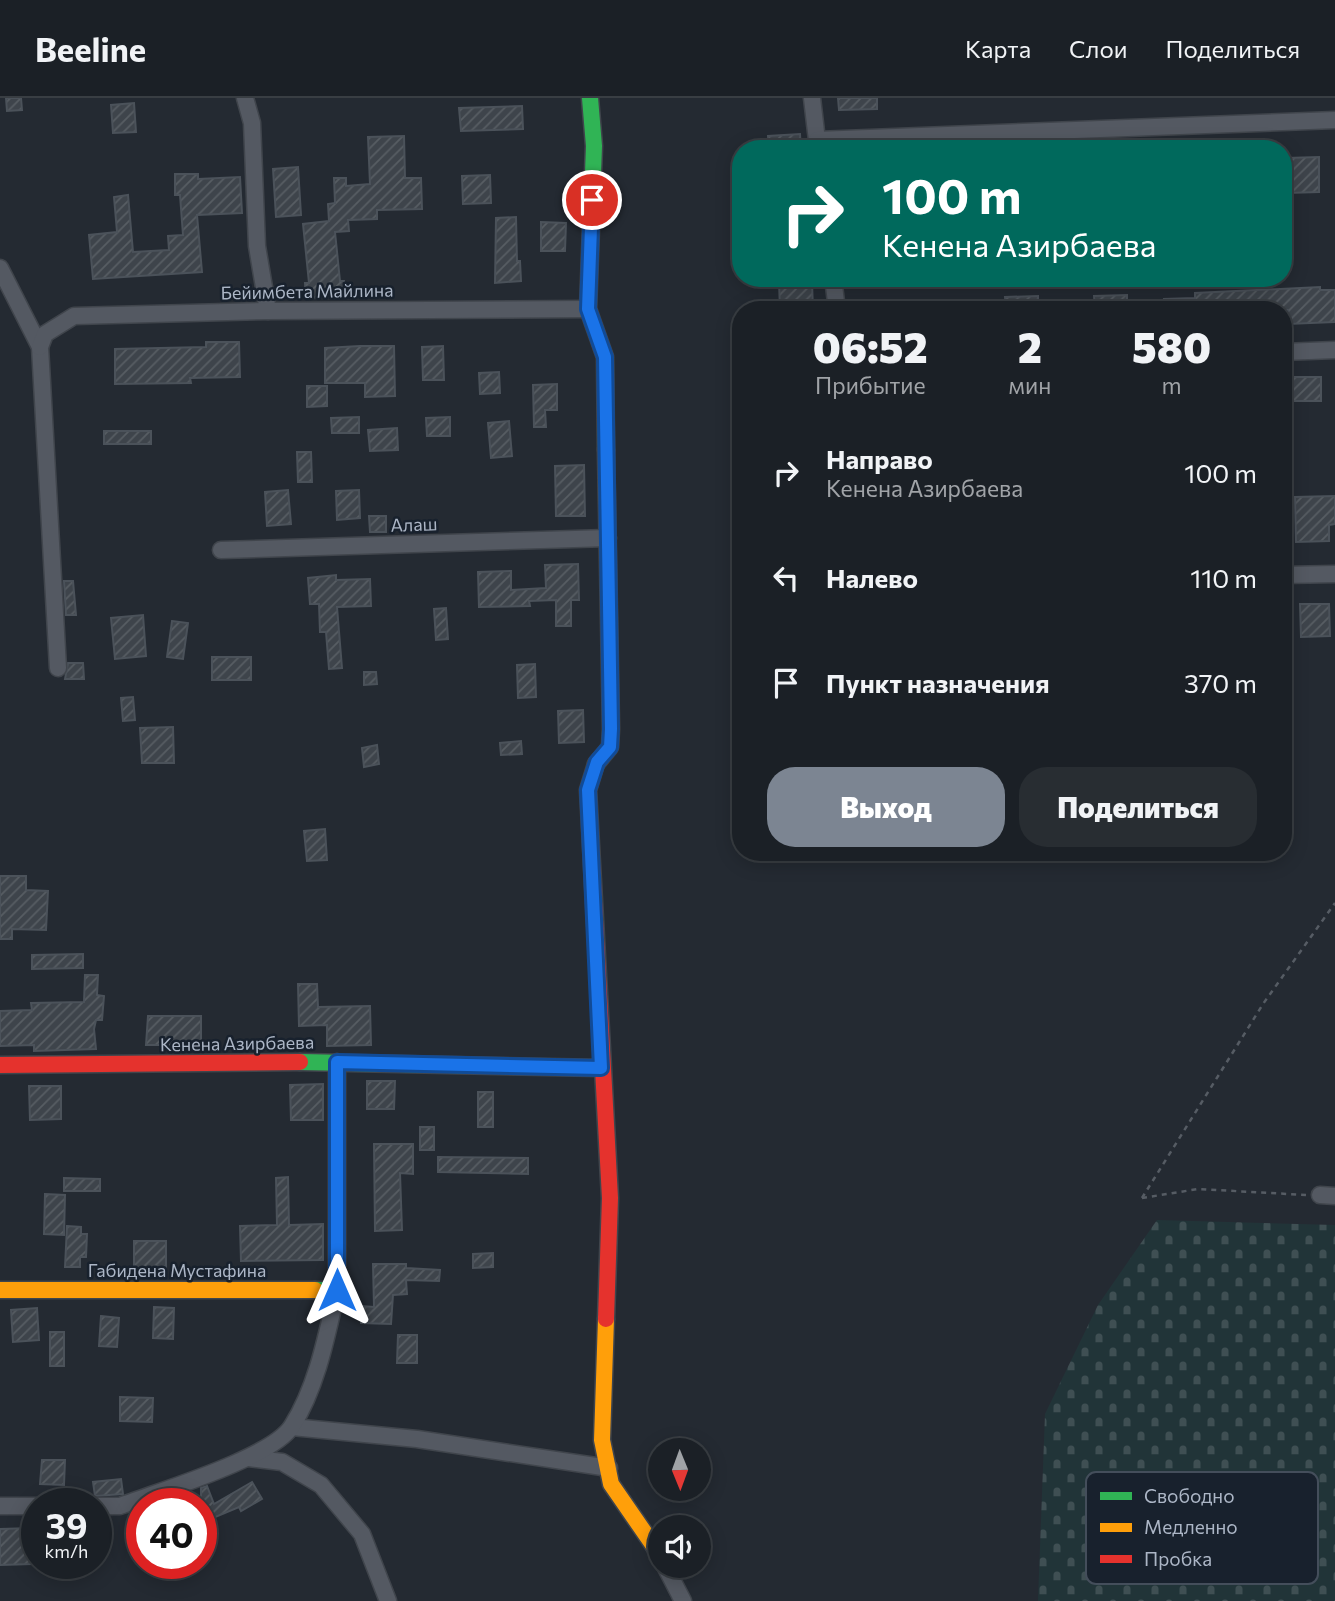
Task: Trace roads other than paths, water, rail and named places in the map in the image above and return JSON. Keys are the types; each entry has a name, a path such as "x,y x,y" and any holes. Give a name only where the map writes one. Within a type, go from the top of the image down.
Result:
{"street":[{"path":"246,98 252,123 257,246 268,311"},
{"path":"590,98 594,146 588,309 605,357 611,729 610,747 597,762 588,790 610,1198 602,1440 611,1484 648,1538"},
{"path":"812,98 817,140"},
{"path":"921,140 1335,120"},
{"path":"0,268 40,347 58,668"},
{"name":"Бейимбета Майлина","path":"40,347 45,334 74,316 268,311 588,309"},
{"path":"1292,352 1335,350"},
{"name":"Алаш","path":"221,550 608,538"},
{"path":"1292,575 1335,574"},
{"path":"112,1506 120,1506 272,1447 292,1427 322,1358 337,1290 337,1062"},
{"name":"Кенена Азирбаева","path":"0,1065 337,1062 601,1068"},
{"name":"Габидена Мустафина","path":"0,1290 337,1290"},
{"path":"292,1427 416,1439 609,1468"},
{"path":"245,1457 282,1462 321,1485 362,1534 388,1601"},
{"path":"0,1506 21,1506"},
{"path":"671,1578 683,1601"}]}
